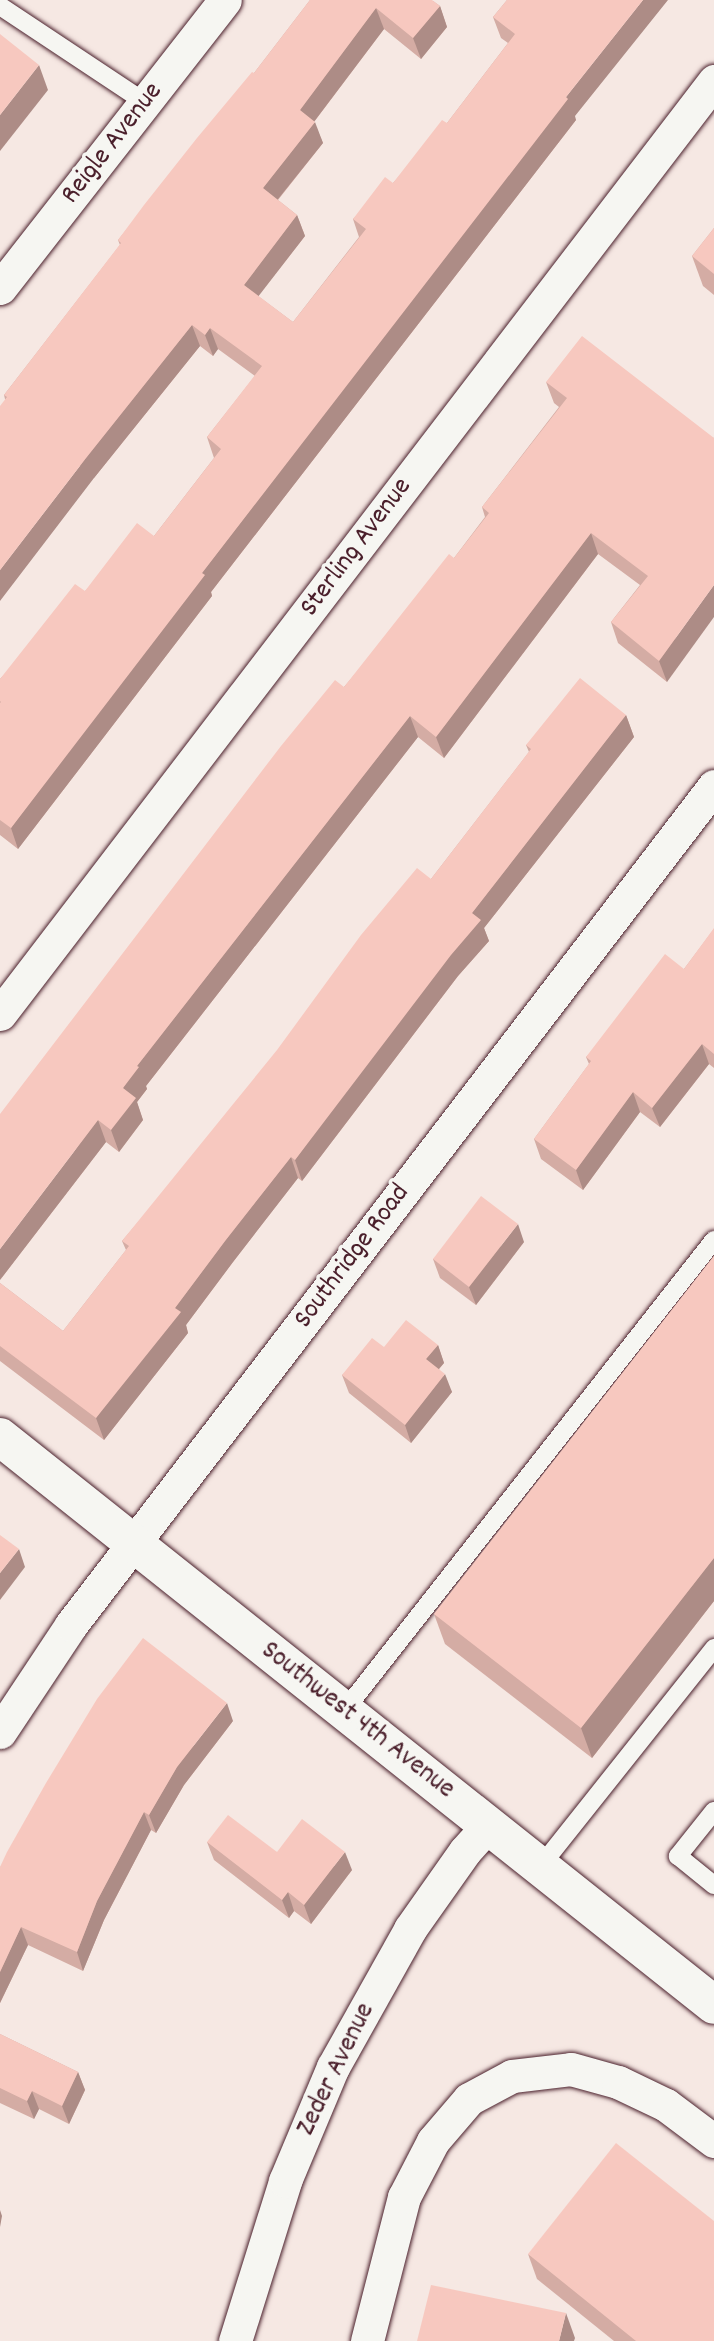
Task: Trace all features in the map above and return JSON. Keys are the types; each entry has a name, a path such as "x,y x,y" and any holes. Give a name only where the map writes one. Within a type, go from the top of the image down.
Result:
{"street":[{"name":"Reigle Avenue","path":"0,288 225,0"},
{"name":"Sterling Avenue","path":"0,1014 714,81"},
{"name":"Southridge Road","path":"0,1732 71,1625 714,786"},
{"name":"Southwest 4th Avenue","path":"0,1437 714,2005"},
{"name":"Zeder Avenue","path":"235,2341 285,2181 333,2067 410,1929 465,1852 489,1825"},
{"path":"368,2341 404,2197 433,2141 469,2099 512,2076 571,2069 618,2082 666,2105 714,2141"}],"lane":[{"path":"0,6 146,103"},
{"path":"344,1711 714,1240"},
{"path":"540,1867 714,1648"},
{"path":"714,1811 678,1856 714,1885"}],"building":[{"path":"310,0 432,0 440,6 413,38 376,8 300,110 315,122 263,188 297,215 244,285 293,322 366,229 353,219 385,177 393,183 442,120 447,123 515,34 493,17 507,0 643,0 202,573 205,575 11,828 0,820 0,679 75,584 85,591 137,523 154,536 221,449 207,437 262,366 210,328 205,335 192,325 0,570 0,406 7,397 4,395 121,243 118,240 144,205 252,72 254,73"},
{"path":"0,34 39,65 0,115"},
{"path":"714,228 714,274 692,256"},
{"path":"582,336 714,438 714,585 659,661 611,622 648,576 591,533 436,737 410,716 137,1066 139,1067 123,1088 136,1098 111,1130 98,1120 0,1249 0,1114 281,746 335,680 344,687 449,554 454,558 489,513 482,507 567,398 546,382"},
{"path":"580,678 626,715 472,913 481,920 451,955 295,1160 291,1157 225,1241 175,1308 181,1312 96,1418 0,1346 0,1283 63,1331 129,1246 122,1241 277,1050 361,935 417,868 431,879 531,749 526,745"},
{"path":"714,928 714,1054 702,1044 652,1108 633,1092 576,1170 534,1139 591,1061 586,1057 665,954 684,969"},
{"path":"481,1196 518,1224 469,1287 433,1259"},
{"path":"714,1256 714,1558 581,1728 434,1614"},
{"path":"406,1320 438,1345 426,1359 445,1374 405,1425 342,1375 372,1338 384,1347"},
{"path":"0,1535 19,1549 0,1573"},
{"path":"143,1638 227,1703 177,1767 149,1815 144,1812 97,1901 77,1952 21,1927 0,1972 0,1867 46,1783 97,1699"},
{"path":"228,1815 277,1852 302,1819 345,1852 304,1905 288,1892 282,1900 207,1842"},
{"path":"0,2034 78,2072 62,2106 32,2091 27,2101 0,2088"},
{"path":"616,2143 714,2221 714,2341 636,2341 528,2254"},
{"path":"431,2285 566,2313 559,2341 417,2341"}]}
